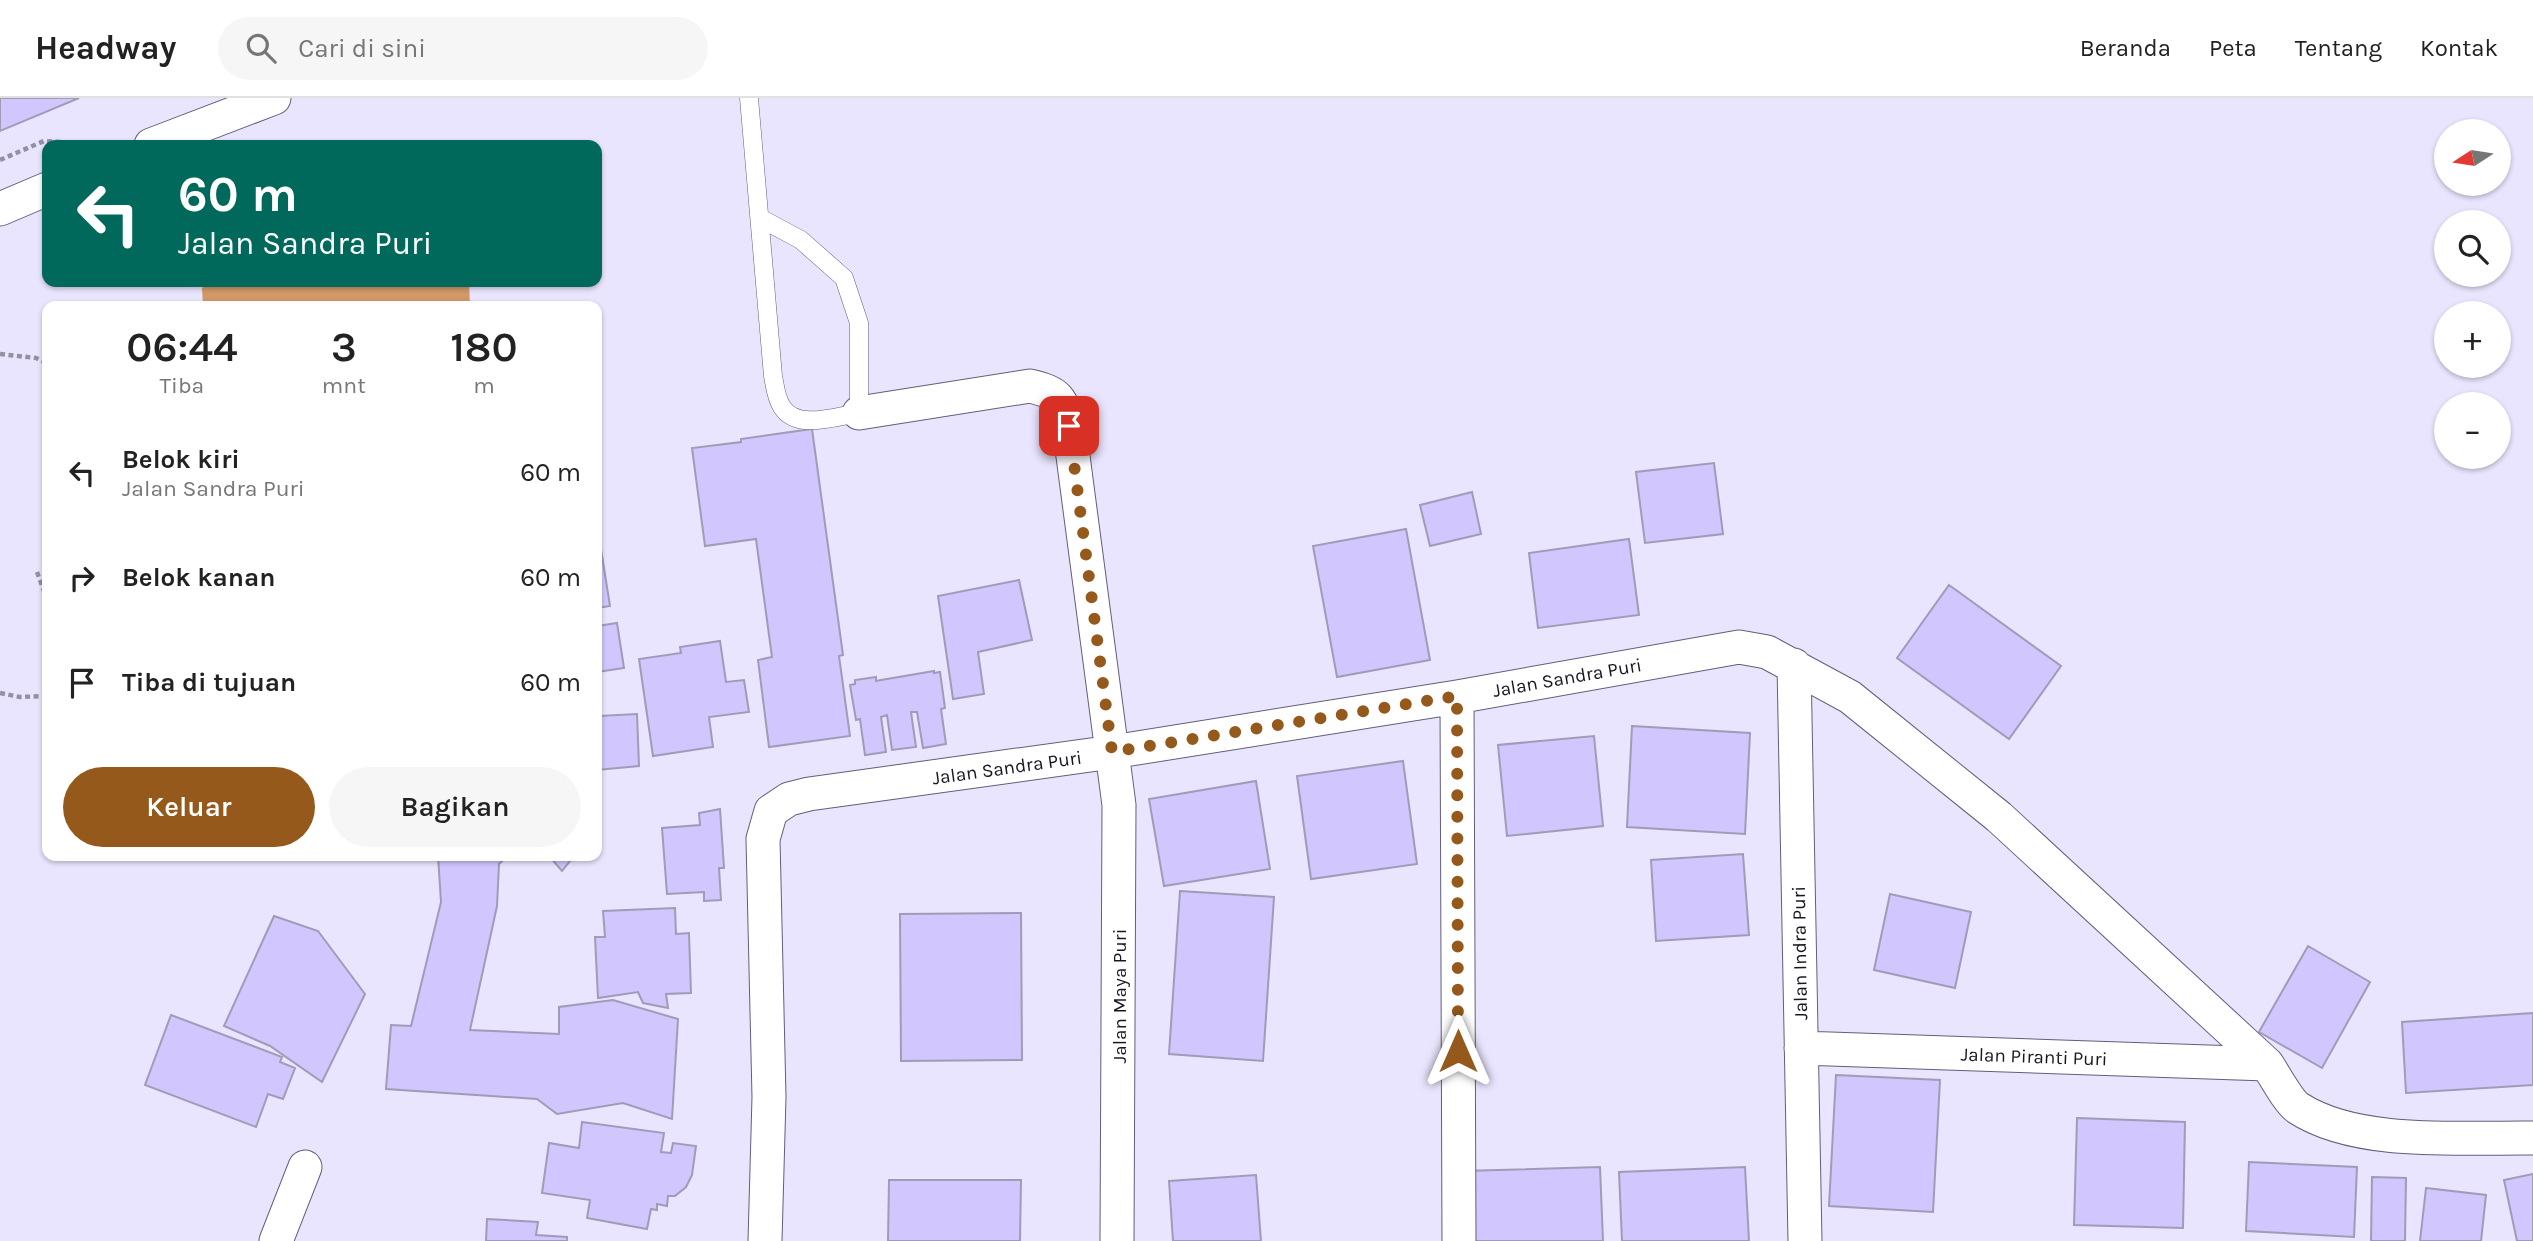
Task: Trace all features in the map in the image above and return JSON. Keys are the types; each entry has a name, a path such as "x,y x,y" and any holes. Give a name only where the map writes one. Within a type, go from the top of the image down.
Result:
{"street":[{"path":"164,140 274,98"},
{"path":"0,209 42,191"},
{"name":"Jalan Maya Puri","path":"859,413 1030,386 1050,391 1062,401 1069,426 1119,805 1117,1241"},
{"name":"Jalan Sandra Puri","path":"765,1241 769,1097 763,839 771,811 789,799 1112,752 1739,648 1767,652 1850,697 1999,817 2267,1064 2296,1107 2340,1126 2367,1133 2533,1138"},
{"name":"Jalan Indra Puri","path":"1794,665 1805,1241"},
{"path":"1457,696 1459,1241"},
{"name":"Jalan Piranti Puri","path":"1801,1048 2267,1064"},
{"path":"276,1241 305,1167"}],"lane":[{"path":"750,98 773,376 776,394 782,408 793,417 809,421 859,413 859,323 844,278 801,240 760,218"}],"path":[{"path":"0,160 42,142"},
{"path":"0,354 42,361"},
{"path":"37,572 42,585"},
{"path":"0,693 20,697 42,696"}],"shaded area":[{"path":"469,287 470,301 203,301 202,288"}],"building":[{"path":"0,98 79,98 0,131"},
{"path":"812,429 843,655 839,656 850,736 769,747 758,660 772,657 756,539 705,546 692,448"},
{"path":"1714,463 1723,534 1645,543 1636,472"},
{"path":"1472,492 1481,534 1430,546 1420,505"},
{"path":"1406,529 1430,660 1337,677 1313,546"},
{"path":"1629,539 1639,615 1538,628 1529,553"},
{"path":"602,556 610,606 602,607"},
{"path":"1019,580 1032,640 978,652 984,694 953,699 938,596"},
{"path":"1949,585 2061,666 2009,739 1897,658"},
{"path":"617,623 624,668 602,671 602,625"},
{"path":"720,641 726,682 744,680 749,712 709,717 713,747 653,756 639,659 681,653 680,647"},
{"path":"940,672 946,744 923,748 917,712 911,712 916,747 892,750 887,715 881,717 886,752 865,755 860,719 856,720 850,685 855,684 855,680 876,677 876,681"},
{"path":"637,714 639,766 602,770 602,716"},
{"path":"1632,726 1750,733 1745,834 1627,827"},
{"path":"1594,736 1603,826 1507,836 1498,745"},
{"path":"1403,761 1417,864 1311,879 1297,776"},
{"path":"1256,781 1270,869 1164,886 1149,799"},
{"path":"720,809 724,868 719,868 721,900 704,901 704,892 667,894 662,828 700,825 699,813"},
{"path":"1743,854 1749,935 1656,941 1651,860"},
{"path":"438,861 502,861 499,864 497,906 470,1030 559,1034 559,1007 613,1000 678,1019 672,1119 623,1103 557,1114 537,1099 386,1089 391,1025 411,1026 441,902"},
{"path":"553,861 570,861 562,871"},
{"path":"1180,891 1274,897 1263,1061 1169,1054"},
{"path":"1890,894 1971,912 1955,988 1874,970"},
{"path":"675,908 676,934 689,933 691,993 666,994 668,1008 643,1003 638,992 598,998 595,937 605,937 603,911"},
{"path":"1021,913 1022,1060 901,1061 900,914"},
{"path":"274,916 318,931 365,994 322,1082 270,1046 224,1026"},
{"path":"2308,946 2370,982 2322,1068 2259,1032"},
{"path":"2533,1013 2533,1085 2406,1093 2402,1022"},
{"path":"171,1015 282,1057 280,1062 295,1068 283,1099 268,1094 256,1127 145,1085"},
{"path":"1836,1075 1940,1080 1933,1212 1829,1206"},
{"path":"2077,1118 2185,1122 2183,1228 2074,1225"},
{"path":"582,1122 664,1133 661,1152 671,1153 673,1143 696,1146 692,1175 686,1187 675,1196 668,1196 667,1206 657,1204 657,1210 651,1209 647,1229 587,1218 590,1200 542,1193 549,1143 579,1148"},
{"path":"2249,1162 2357,1167 2354,1237 2246,1231"},
{"path":"1600,1167 1603,1241 1465,1241 1462,1171"},
{"path":"1745,1167 1749,1241 1622,1241 1619,1172"},
{"path":"2533,1174 2533,1241 2517,1241 2504,1180"},
{"path":"1256,1175 1261,1241 1173,1241 1169,1181"},
{"path":"2372,1177 2406,1178 2405,1241 2371,1241"},
{"path":"889,1180 1021,1180 1020,1241 888,1241"},
{"path":"2426,1188 2486,1195 2481,1241 2420,1241"},
{"path":"487,1219 538,1222 536,1235 567,1237 567,1241 486,1241"}],"route":[{"path":"1069,426 1112,752 1457,696 1458,1051"}]}
